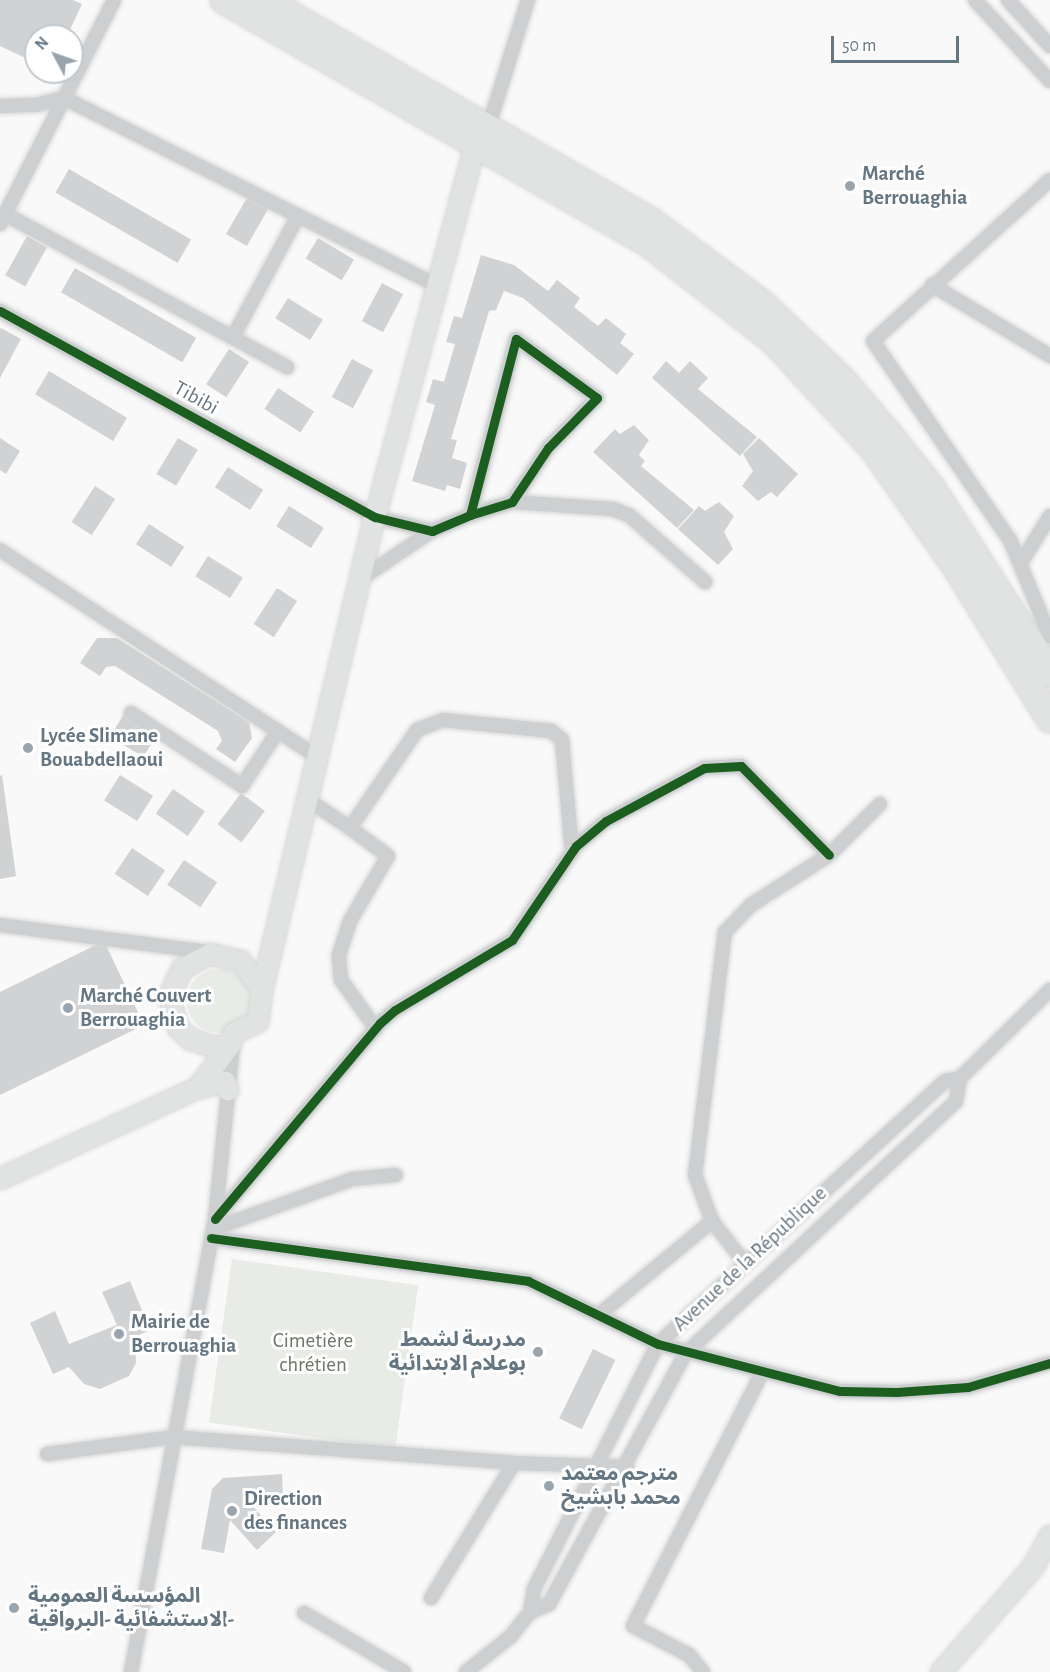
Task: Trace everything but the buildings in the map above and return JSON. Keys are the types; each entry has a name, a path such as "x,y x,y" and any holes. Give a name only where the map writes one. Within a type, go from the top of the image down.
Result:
{"highway":[{"path":"224,0 482,134 707,261 761,303 842,380 932,489 1050,673"},
{"path":"264,0 482,134 651,245 773,340 873,448 955,566 1050,719"}],"street":[{"path":"114,0 3,219 288,367"},
{"path":"226,954 195,958 178,975 170,997 175,1021 190,1039 214,1047 232,1039 258,1022 262,990 307,799 315,755 375,517 437,286 482,134 528,0"},
{"path":"975,0 1050,81"},
{"path":"1008,0 1050,46"},
{"path":"0,106 36,105 64,98 437,286"},
{"path":"1050,180 873,341 1022,561 1050,636"},
{"path":"233,337 298,216"},
{"path":"932,285 1050,356"},
{"name":"Tibibi","path":"0,311 375,517 432,531"},
{"path":"470,515 516,339 597,398 548,448 512,502"},
{"path":"359,580 432,531 470,515 512,502 613,509 630,516 705,582"},
{"path":"1022,561 1050,516"},
{"path":"0,550 315,755"},
{"path":"131,714 243,786 278,731"},
{"path":"350,828 406,743 429,723 442,720 551,731 562,740 567,750 572,852"},
{"path":"213,1229 376,1029 395,1010 512,940 572,852 606,821 704,768 724,764 753,773 829,855"},
{"path":"307,799 388,856 350,921 339,955 341,980 376,1029"},
{"path":"744,1262 712,1221 697,1188 695,1159 724,932 751,905 829,855 880,804"},
{"path":"0,925 226,954 241,960 262,990"},
{"name":"Avenue de la République","path":"530,1612 534,1589 658,1344 744,1262 945,1081 960,1078 1050,990"},
{"path":"198,1088 232,1039"},
{"path":"131,1672 172,1437 213,1229 232,1039"},
{"name":"Avenue de la République","path":"466,1672 504,1643 530,1612 549,1604 627,1467 686,1353 956,1101 960,1078"},
{"path":"0,1179 198,1088 225,1082 228,1090"},
{"path":"213,1229 353,1179 396,1175"},
{"path":"600,1314 712,1221"},
{"path":"213,1229 528,1281 658,1344 762,1373 840,1390 897,1392 968,1387 1050,1363"},
{"path":"703,1672 689,1655 633,1626 762,1373"},
{"path":"47,1454 172,1437 514,1463 627,1467"},
{"path":"431,1598 514,1463"},
{"path":"941,1672 1026,1575 1050,1536"},
{"path":"304,1613 404,1672"}],"green space":[{"path":"213,969 225,969 242,978 249,989 251,1001 249,1013 242,1024 225,1033 213,1033 201,1028 192,1019 187,1007 187,995 192,983 201,974"},
{"name":"Cimetière chrétien","path":"232,1259 418,1285 395,1449 209,1422"}],"cycle path":[{"path":"0,311 375,517 432,531 470,515 516,339 597,398 548,448 512,502 470,515"},
{"path":"215,1219 380,1023 395,1010 512,940 576,846 606,821 704,768 741,766 829,855"},
{"path":"211,1238 528,1281 658,1344 840,1391 897,1392 968,1387 1050,1363"}],"place":[{"name":"Marché Berrouaghia","path":"850,186"},
{"name":"Lycée Slimane Bouabdellaoui","path":"28,748"},
{"name":"Marché Couvert Berrouaghia","path":"68,1008"},
{"name":"Mairie de Berrouaghia","path":"119,1334"},
{"name":"مدرسة لشمط بوعلام الابتدائية","path":"538,1352"},
{"name":"مترجم معتمد محمد بابشيخ","path":"549,1486"},
{"name":"Direction des finances","path":"232,1511"},
{"name":"المؤسسة العمومية الاستشفائية -البرواقية-","path":"14,1608"}]}
